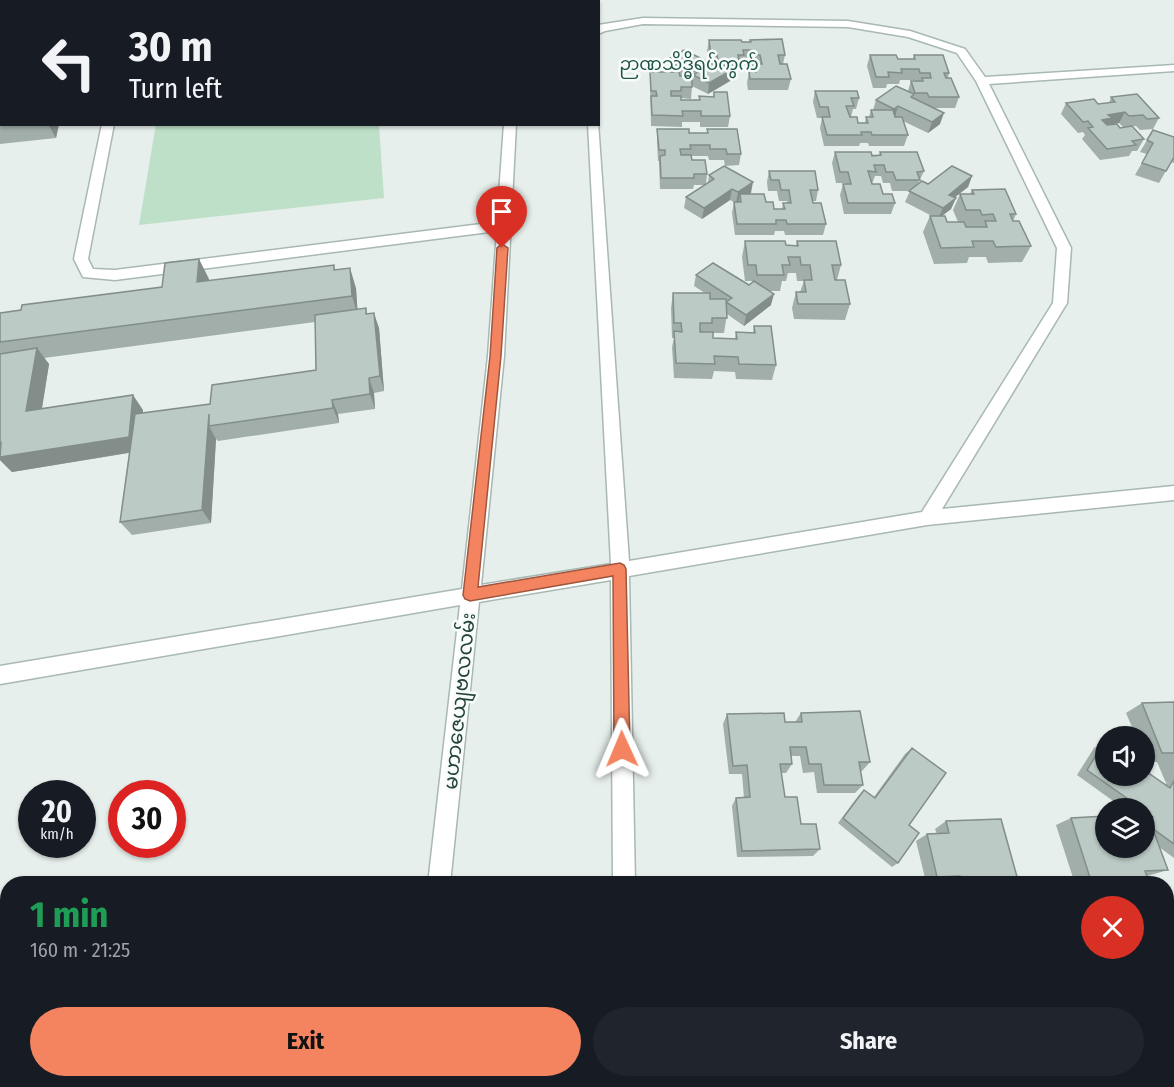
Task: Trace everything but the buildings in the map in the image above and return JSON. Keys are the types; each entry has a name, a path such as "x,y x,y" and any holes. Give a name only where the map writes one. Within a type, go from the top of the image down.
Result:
{"street":[{"path":"600,29 643,21 848,24 910,34 961,51 982,81 1064,248 1060,303 927,518"},
{"path":"982,81 1174,68"},
{"path":"108,126 81,259 88,274 115,275 504,226"},
{"name":"မဟာဇေယျဗလလမ်း","path":"440,876 495,356 510,126"},
{"path":"594,126 620,569 624,876"},
{"path":"0,675 927,518 1174,494"}],"green space":[{"path":"156,126 379,126 384,198 139,225"}],"district":[{"name":"ဉာဏသိဒ္ဓိရပ်ကွက်","path":"689,64"}],"route":[{"path":"502,248 495,356 470,595 620,569 622,749"}]}
